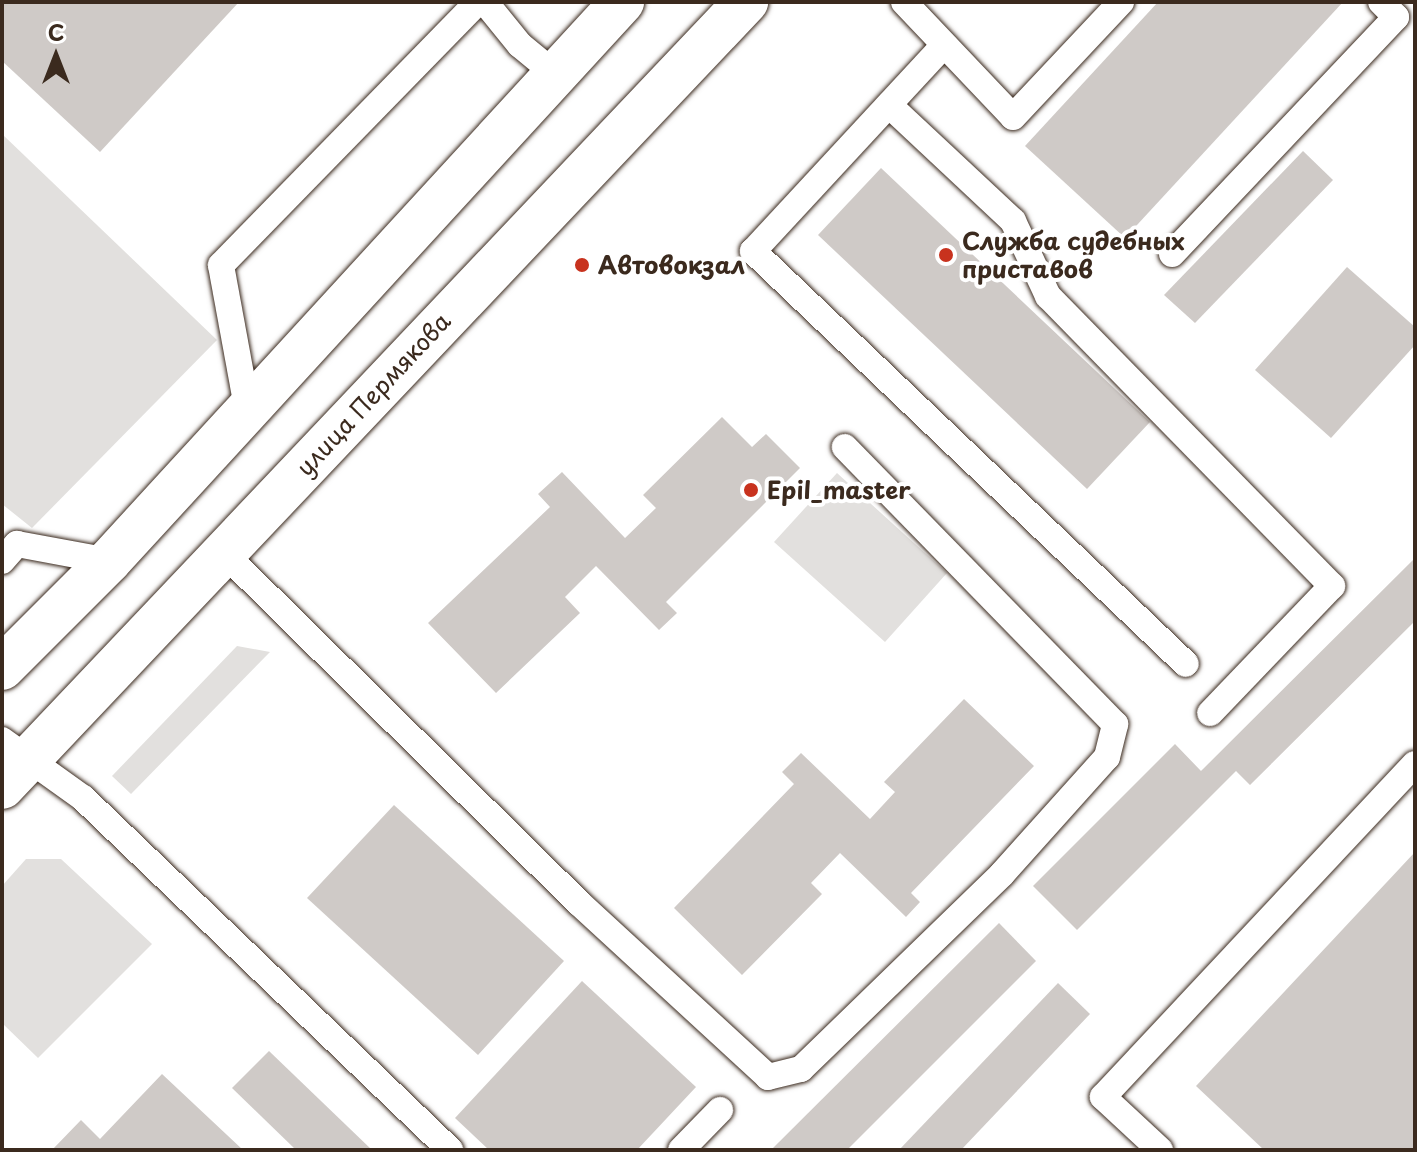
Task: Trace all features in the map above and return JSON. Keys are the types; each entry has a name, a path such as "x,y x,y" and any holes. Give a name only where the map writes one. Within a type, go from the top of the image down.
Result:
{"main road":[{"name":"улица Пермякова","path":"11,762 223,552 746,2"},
{"path":"2,668 109,561 554,73 609,6"}],"lane":[{"path":"247,407 221,265 478,2"},
{"path":"485,2 520,45 554,73"},
{"path":"904,2 1013,117 1121,2"},
{"path":"1172,254 1396,17 1381,2"},
{"path":"944,45 753,251 1186,664"},
{"path":"889,105 1013,221 1048,296 1332,586 1210,713"},
{"path":"223,552 579,903 768,1077 801,1069 1002,874 1107,757 1115,724 845,447"},
{"path":"2,561 17,544 109,561"},
{"path":"11,762 83,798 450,1150"},
{"path":"1160,1150 1103,1097 1415,764"},
{"path":"681,1150 720,1110"}],"shaded area":[{"path":"2,134 217,340 32,528 2,504"},
{"path":"837,473 947,573 885,642 774,542"},
{"path":"237,646 270,652 131,794 112,776"},
{"path":"26,859 61,859 152,944 38,1058 2,1023 2,886"}],"building":[{"path":"2,2 239,2 100,152 2,61"},
{"path":"1158,2 1343,2 1125,238 1025,146"},
{"path":"1303,151 1333,180 1195,323 1164,295"},
{"path":"881,168 1150,422 1087,489 818,235"},
{"path":"1347,267 1415,327 1415,345 1331,438 1255,370"},
{"path":"722,417 752,447 766,434 800,468 666,602 677,613 659,630 596,566 565,597 580,613 496,693 428,623 550,507 538,494 562,472 625,538 656,508 643,495"},
{"path":"1415,558 1415,621 1250,785 1236,771 1077,930 1033,886 1175,744 1201,771"},
{"path":"964,699 1034,766 911,893 920,902 906,917 840,853 811,883 822,894 742,975 674,908 794,784 782,772 801,753 870,819 895,792 884,782"},
{"path":"394,805 564,961 478,1055 307,898"},
{"path":"1415,852 1415,1150 1264,1150 1196,1086"},
{"path":"999,923 1036,961 847,1150 771,1150"},
{"path":"582,981 696,1087 637,1150 489,1150 455,1118"},
{"path":"1058,983 1090,1014 961,1150 899,1150"},
{"path":"269,1051 372,1150 296,1150 232,1088"},
{"path":"162,1074 243,1150 52,1150 81,1120 100,1139"}],"place":[{"name":"Служба судебных приставов","path":"946,255"},
{"name":"Автовокзал","path":"582,265"},
{"name":"Epil_master","path":"751,490"}]}
